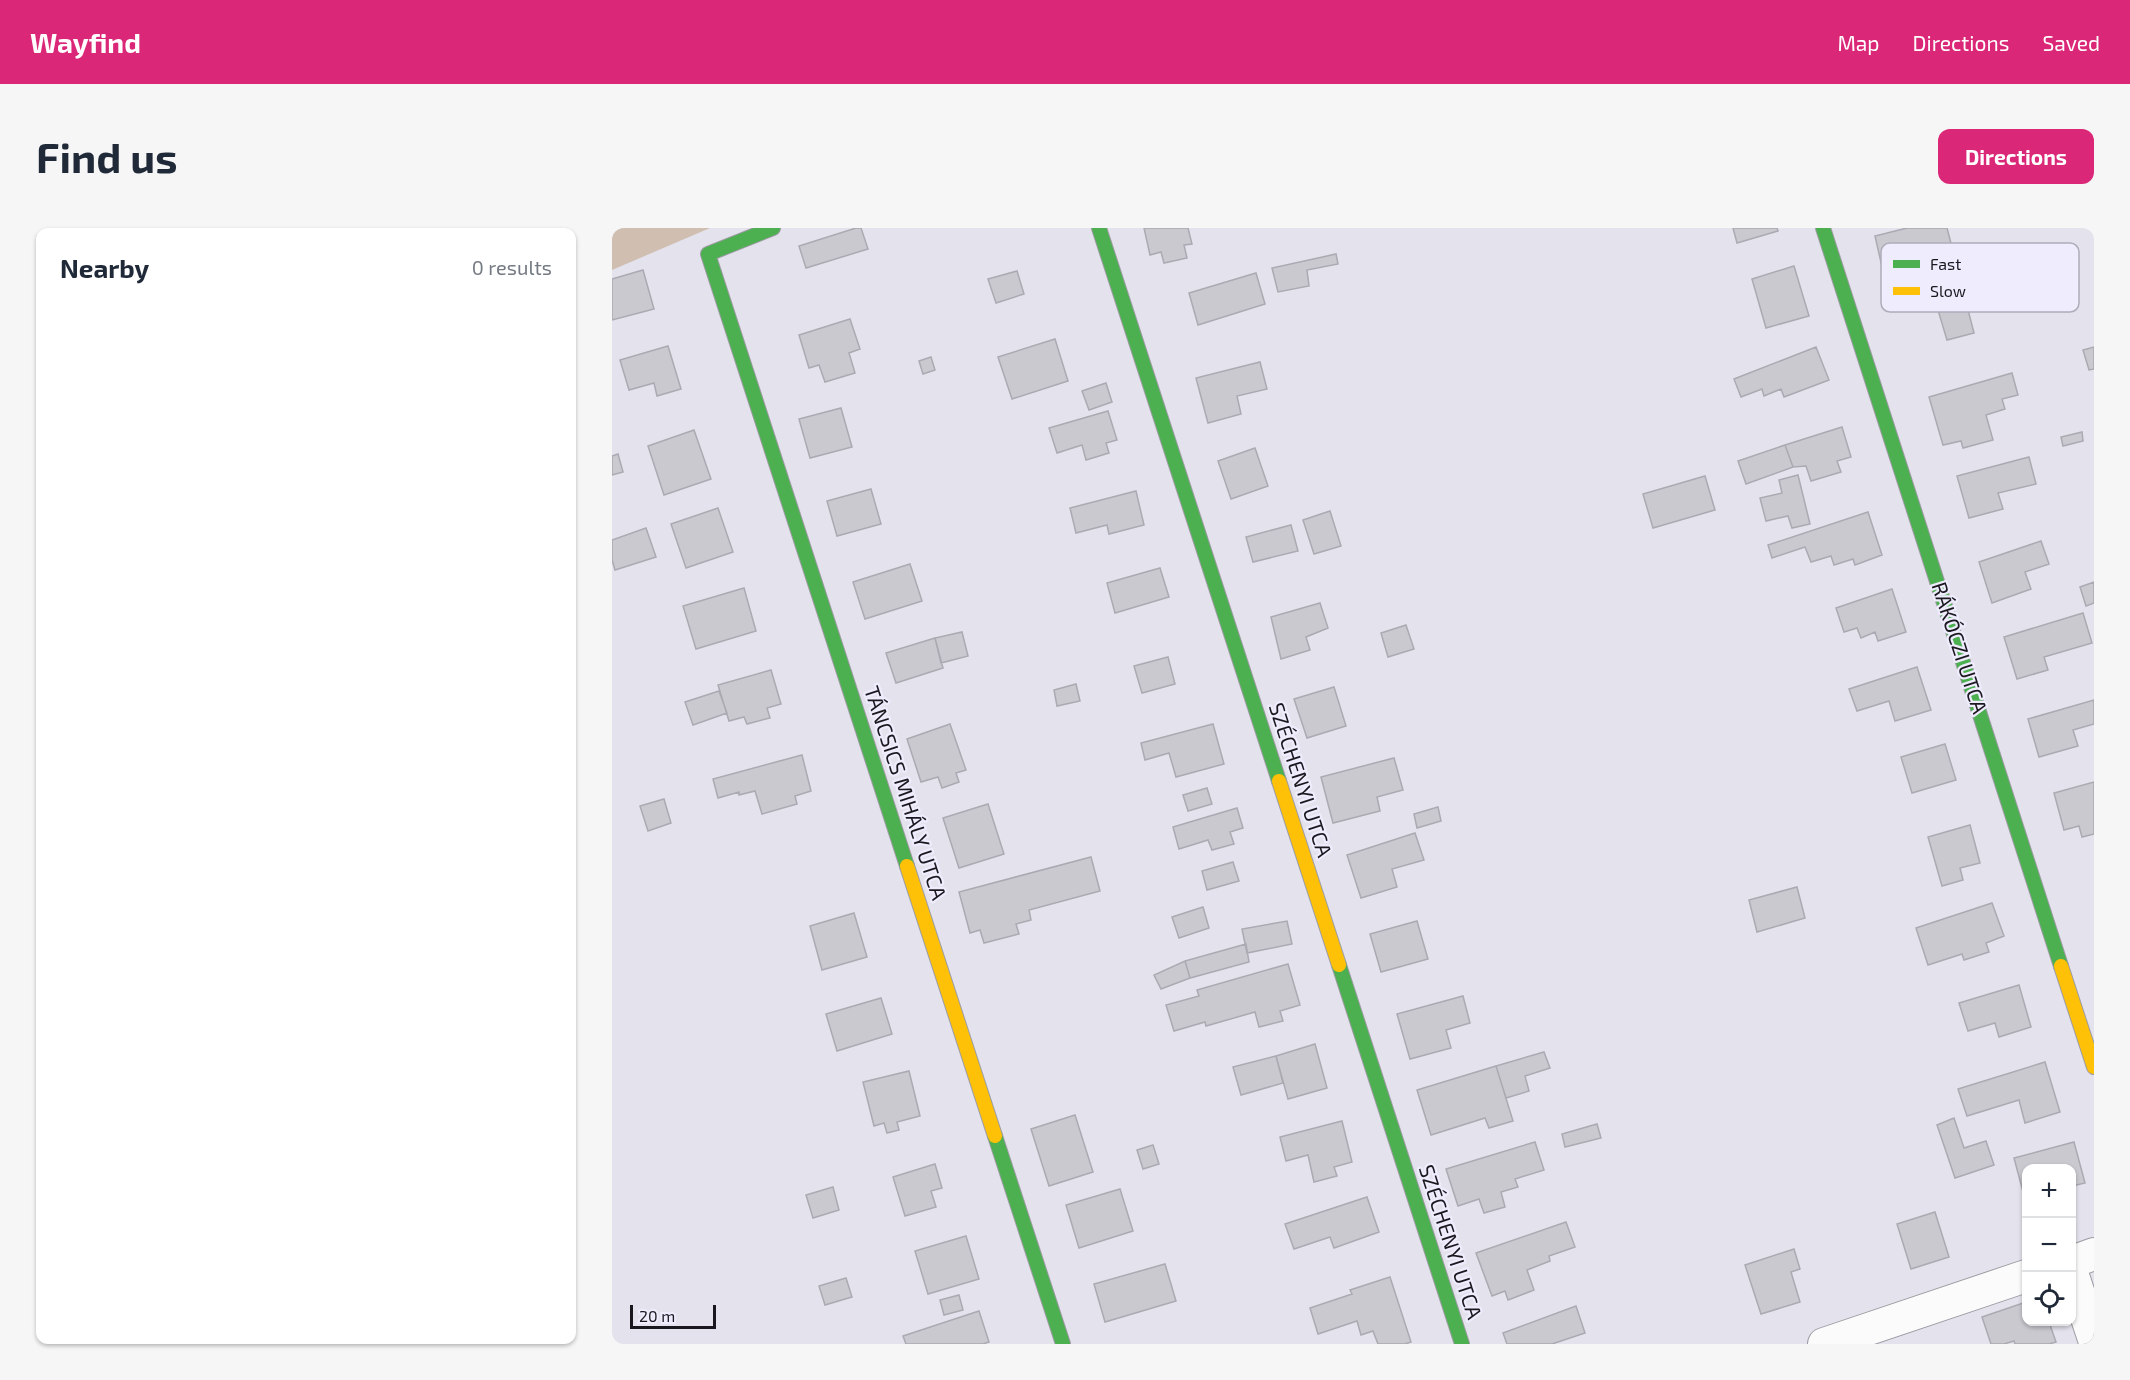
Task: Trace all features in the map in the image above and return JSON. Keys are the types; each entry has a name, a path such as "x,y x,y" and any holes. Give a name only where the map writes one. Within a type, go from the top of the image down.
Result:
{"street":[{"name":"TÁNCSICS MIHÁLY UTCA","path":"773,228 708,254 1063,1344"},
{"name":"SZÉCHENYI UTCA","path":"1099,228 1462,1344"},
{"name":"RÁKÓCZI UTCA","path":"1824,228 2094,1067"},
{"path":"2076,1261 2094,1254"},
{"path":"1824,1344 2022,1277"},
{"path":"2076,1285 2094,1339"}],"shaded area":[{"path":"612,228 710,228 612,270"}],"building":[{"path":"861,228 868,249 806,268 799,246"},
{"path":"1144,228 1188,228 1192,244 1184,245 1187,258 1164,263 1161,252 1150,255"},
{"path":"1733,228 1777,228 1778,231 1737,243"},
{"path":"1907,228 1947,228 1951,243 1881,243 1881,262 1875,236"},
{"path":"1336,254 1338,264 1307,270 1309,286 1278,292 1272,268"},
{"path":"1794,266 1809,316 1766,328 1752,279"},
{"path":"643,270 654,309 612,320 612,279"},
{"path":"1017,271 1024,294 996,303 988,279"},
{"path":"1256,273 1265,304 1198,325 1189,293"},
{"path":"1939,312 1969,312 1974,333 1947,340"},
{"path":"850,319 860,349 849,353 855,373 825,382 819,365 809,368 799,335"},
{"path":"1055,339 1068,381 1012,399 998,357"},
{"path":"668,346 681,389 657,396 654,383 629,390 620,360"},
{"path":"1816,347 1829,380 1784,397 1781,389 1764,396 1762,389 1741,397 1734,379"},
{"path":"2094,347 2094,369 2089,370 2083,350"},
{"path":"931,357 935,370 923,374 919,361"},
{"path":"1260,362 1267,389 1237,396 1241,414 1208,423 1196,378"},
{"path":"2012,373 2018,395 2002,399 2005,409 1986,415 1993,440 1963,448 1961,441 1943,445 1929,397"},
{"path":"1106,383 1112,402 1089,410 1082,391"},
{"path":"841,408 852,447 810,458 799,419"},
{"path":"1108,411 1117,440 1106,443 1109,453 1086,460 1082,445 1057,453 1049,428"},
{"path":"1842,427 1851,457 1837,461 1841,472 1811,481 1806,466 1793,467 1785,445"},
{"path":"694,430 711,479 664,495 648,446"},
{"path":"2082,432 2083,441 2063,446 2061,437"},
{"path":"1785,445 1793,467 1746,484 1738,461"},
{"path":"1255,448 1268,486 1231,499 1218,461"},
{"path":"618,454 623,472 612,475 612,456"},
{"path":"2029,457 2036,484 1998,493 2003,509 1969,518 1957,476"},
{"path":"1798,475 1810,524 1792,528 1788,516 1766,521 1760,498 1782,493 1779,480"},
{"path":"1705,476 1715,510 1653,528 1643,494"},
{"path":"871,489 881,524 837,536 827,501"},
{"path":"1136,491 1144,525 1109,534 1107,525 1076,533 1070,508"},
{"path":"718,508 733,552 686,568 671,524"},
{"path":"1330,511 1341,546 1314,554 1303,520"},
{"path":"1868,512 1882,555 1855,565 1853,559 1834,565 1831,556 1811,562 1805,547 1772,558 1768,545"},
{"path":"1291,525 1298,551 1253,562 1246,537"},
{"path":"646,528 656,557 615,570 612,560 612,540"},
{"path":"2041,541 2049,564 2025,572 2031,589 1992,603 1979,562"},
{"path":"910,564 922,601 865,619 853,582"},
{"path":"1160,568 1169,597 1115,613 1107,583"},
{"path":"2094,582 2094,603 2086,606 2080,587"},
{"path":"744,588 756,631 696,649 683,606"},
{"path":"1892,589 1906,632 1878,641 1875,632 1861,638 1857,628 1844,632 1836,608"},
{"path":"1320,603 1328,628 1306,637 1310,650 1281,659 1271,617"},
{"path":"2083,613 2092,643 2044,657 2048,670 2017,679 2004,637"},
{"path":"1406,625 1414,649 1388,657 1381,633"},
{"path":"962,632 968,656 941,663 935,638"},
{"path":"935,638 943,668 896,683 886,653"},
{"path":"1168,657 1175,684 1142,693 1134,666"},
{"path":"1917,667 1931,710 1895,721 1889,701 1857,711 1849,689"},
{"path":"771,670 781,704 767,708 770,718 747,724 744,717 729,721 718,685"},
{"path":"1076,684 1080,701 1057,706 1054,690"},
{"path":"1334,687 1346,726 1307,738 1294,699"},
{"path":"719,691 727,713 693,725 685,702"},
{"path":"2094,700 2094,724 2073,730 2078,746 2039,757 2028,719"},
{"path":"950,724 966,770 956,773 959,782 942,788 938,777 921,782 907,739"},
{"path":"1213,724 1224,764 1176,777 1169,753 1145,760 1141,743"},
{"path":"1945,744 1956,780 1912,793 1901,757"},
{"path":"802,755 811,791 795,796 797,804 762,814 755,791 739,795 739,792 718,798 713,779"},
{"path":"1394,758 1403,790 1377,797 1380,811 1333,823 1321,777"},
{"path":"2094,782 2094,834 2082,837 2079,826 2064,830 2054,793"},
{"path":"1207,788 1212,804 1188,811 1183,795"},
{"path":"664,799 671,823 648,831 640,806"},
{"path":"988,804 1004,854 959,868 943,818"},
{"path":"1438,807 1441,821 1417,828 1414,814"},
{"path":"1237,808 1243,828 1230,832 1234,844 1212,850 1208,840 1179,849 1173,827"},
{"path":"1970,825 1980,863 1960,868 1963,880 1942,886 1928,837"},
{"path":"1415,833 1424,860 1392,869 1397,887 1361,898 1347,855"},
{"path":"1091,857 1100,891 1029,910 1031,920 1016,924 1019,934 984,943 980,930 970,933 959,892"},
{"path":"1233,862 1239,881 1207,890 1202,871"},
{"path":"1797,887 1805,918 1757,932 1749,900"},
{"path":"1992,903 2004,936 1986,943 1989,952 1964,960 1962,954 1928,965 1916,928"},
{"path":"1203,907 1209,928 1179,938 1172,917"},
{"path":"854,913 867,957 822,970 810,926"},
{"path":"1287,921 1292,944 1247,953 1242,929"},
{"path":"1417,921 1428,959 1381,972 1370,934"},
{"path":"1246,944 1249,962 1190,978 1185,961"},
{"path":"1185,961 1190,978 1161,989 1154,975"},
{"path":"1288,964 1300,1005 1280,1011 1283,1021 1259,1027 1255,1012 1206,1026 1205,1022 1174,1031 1166,1005 1199,996 1197,990"},
{"path":"2019,985 2031,1027 1999,1037 1995,1023 1968,1031 1959,1003"},
{"path":"1463,996 1470,1023 1446,1030 1451,1048 1410,1059 1397,1014"},
{"path":"881,998 892,1034 837,1051 826,1014"},
{"path":"1315,1044 1327,1088 1288,1099 1276,1056"},
{"path":"1544,1052 1550,1068 1525,1076 1529,1091 1506,1098 1496,1066"},
{"path":"1276,1056 1283,1083 1241,1095 1233,1067"},
{"path":"2045,1062 2060,1112 2025,1123 2019,1100 1967,1116 1958,1089"},
{"path":"1496,1066 1513,1121 1489,1128 1485,1118 1431,1135 1417,1090"},
{"path":"909,1071 920,1116 897,1122 899,1130 887,1133 884,1123 874,1126 863,1082"},
{"path":"1075,1115 1093,1172 1049,1186 1031,1129"},
{"path":"1954,1118 1964,1148 1986,1141 1994,1165 1955,1178 1937,1125"},
{"path":"1342,1121 1352,1162 1334,1167 1337,1176 1314,1182 1308,1155 1286,1161 1280,1137"},
{"path":"1597,1124 1601,1138 1565,1147 1562,1134"},
{"path":"1535,1142 1544,1170 1515,1179 1518,1187 1501,1192 1505,1207 1484,1213 1479,1199 1458,1206 1446,1169"},
{"path":"2074,1142 2085,1183 2076,1185 2076,1164 2022,1164 2022,1188 2014,1158"},
{"path":"1153,1145 1159,1164 1143,1169 1137,1150"},
{"path":"935,1164 942,1188 931,1191 936,1207 905,1216 893,1177"},
{"path":"833,1187 839,1210 813,1218 806,1195"},
{"path":"1120,1189 1133,1231 1079,1248 1066,1205"},
{"path":"1367,1197 1379,1232 1334,1248 1330,1237 1294,1249 1285,1224"},
{"path":"1935,1212 1949,1257 1911,1269 1897,1224"},
{"path":"1566,1222 1575,1247 1549,1256 1550,1261 1527,1270 1534,1290 1508,1300 1505,1291 1492,1296 1476,1253"},
{"path":"966,1236 979,1279 928,1294 915,1251"},
{"path":"1794,1249 1800,1269 1791,1272 1800,1302 1761,1314 1745,1265"},
{"path":"1165,1264 1176,1301 1105,1322 1094,1284"},
{"path":"1390,1277 1411,1342 1378,1344 1373,1331 1361,1335 1357,1321 1318,1334 1310,1308 1352,1294 1350,1290"},
{"path":"846,1278 852,1297 825,1305 819,1286"},
{"path":"959,1295 963,1310 944,1315 940,1300"},
{"path":"2022,1303 2022,1326 2050,1326 2056,1342 2015,1344 2014,1341 1991,1344 1982,1317"},
{"path":"1576,1306 1585,1333 1552,1344 1507,1344 1503,1333"},
{"path":"979,1311 989,1342 983,1344 906,1344 903,1336"}],"traffic: fast":[{"path":"773,228 708,254 907,866"},
{"path":"1099,228 1279,781"},
{"path":"1823,228 2061,966"},
{"path":"1339,965 1462,1344"},
{"path":"995,1136 1063,1344"}],"traffic: slow":[{"path":"1279,781 1339,965"},
{"path":"907,866 995,1136"},
{"path":"2061,966 2094,1067"}]}
